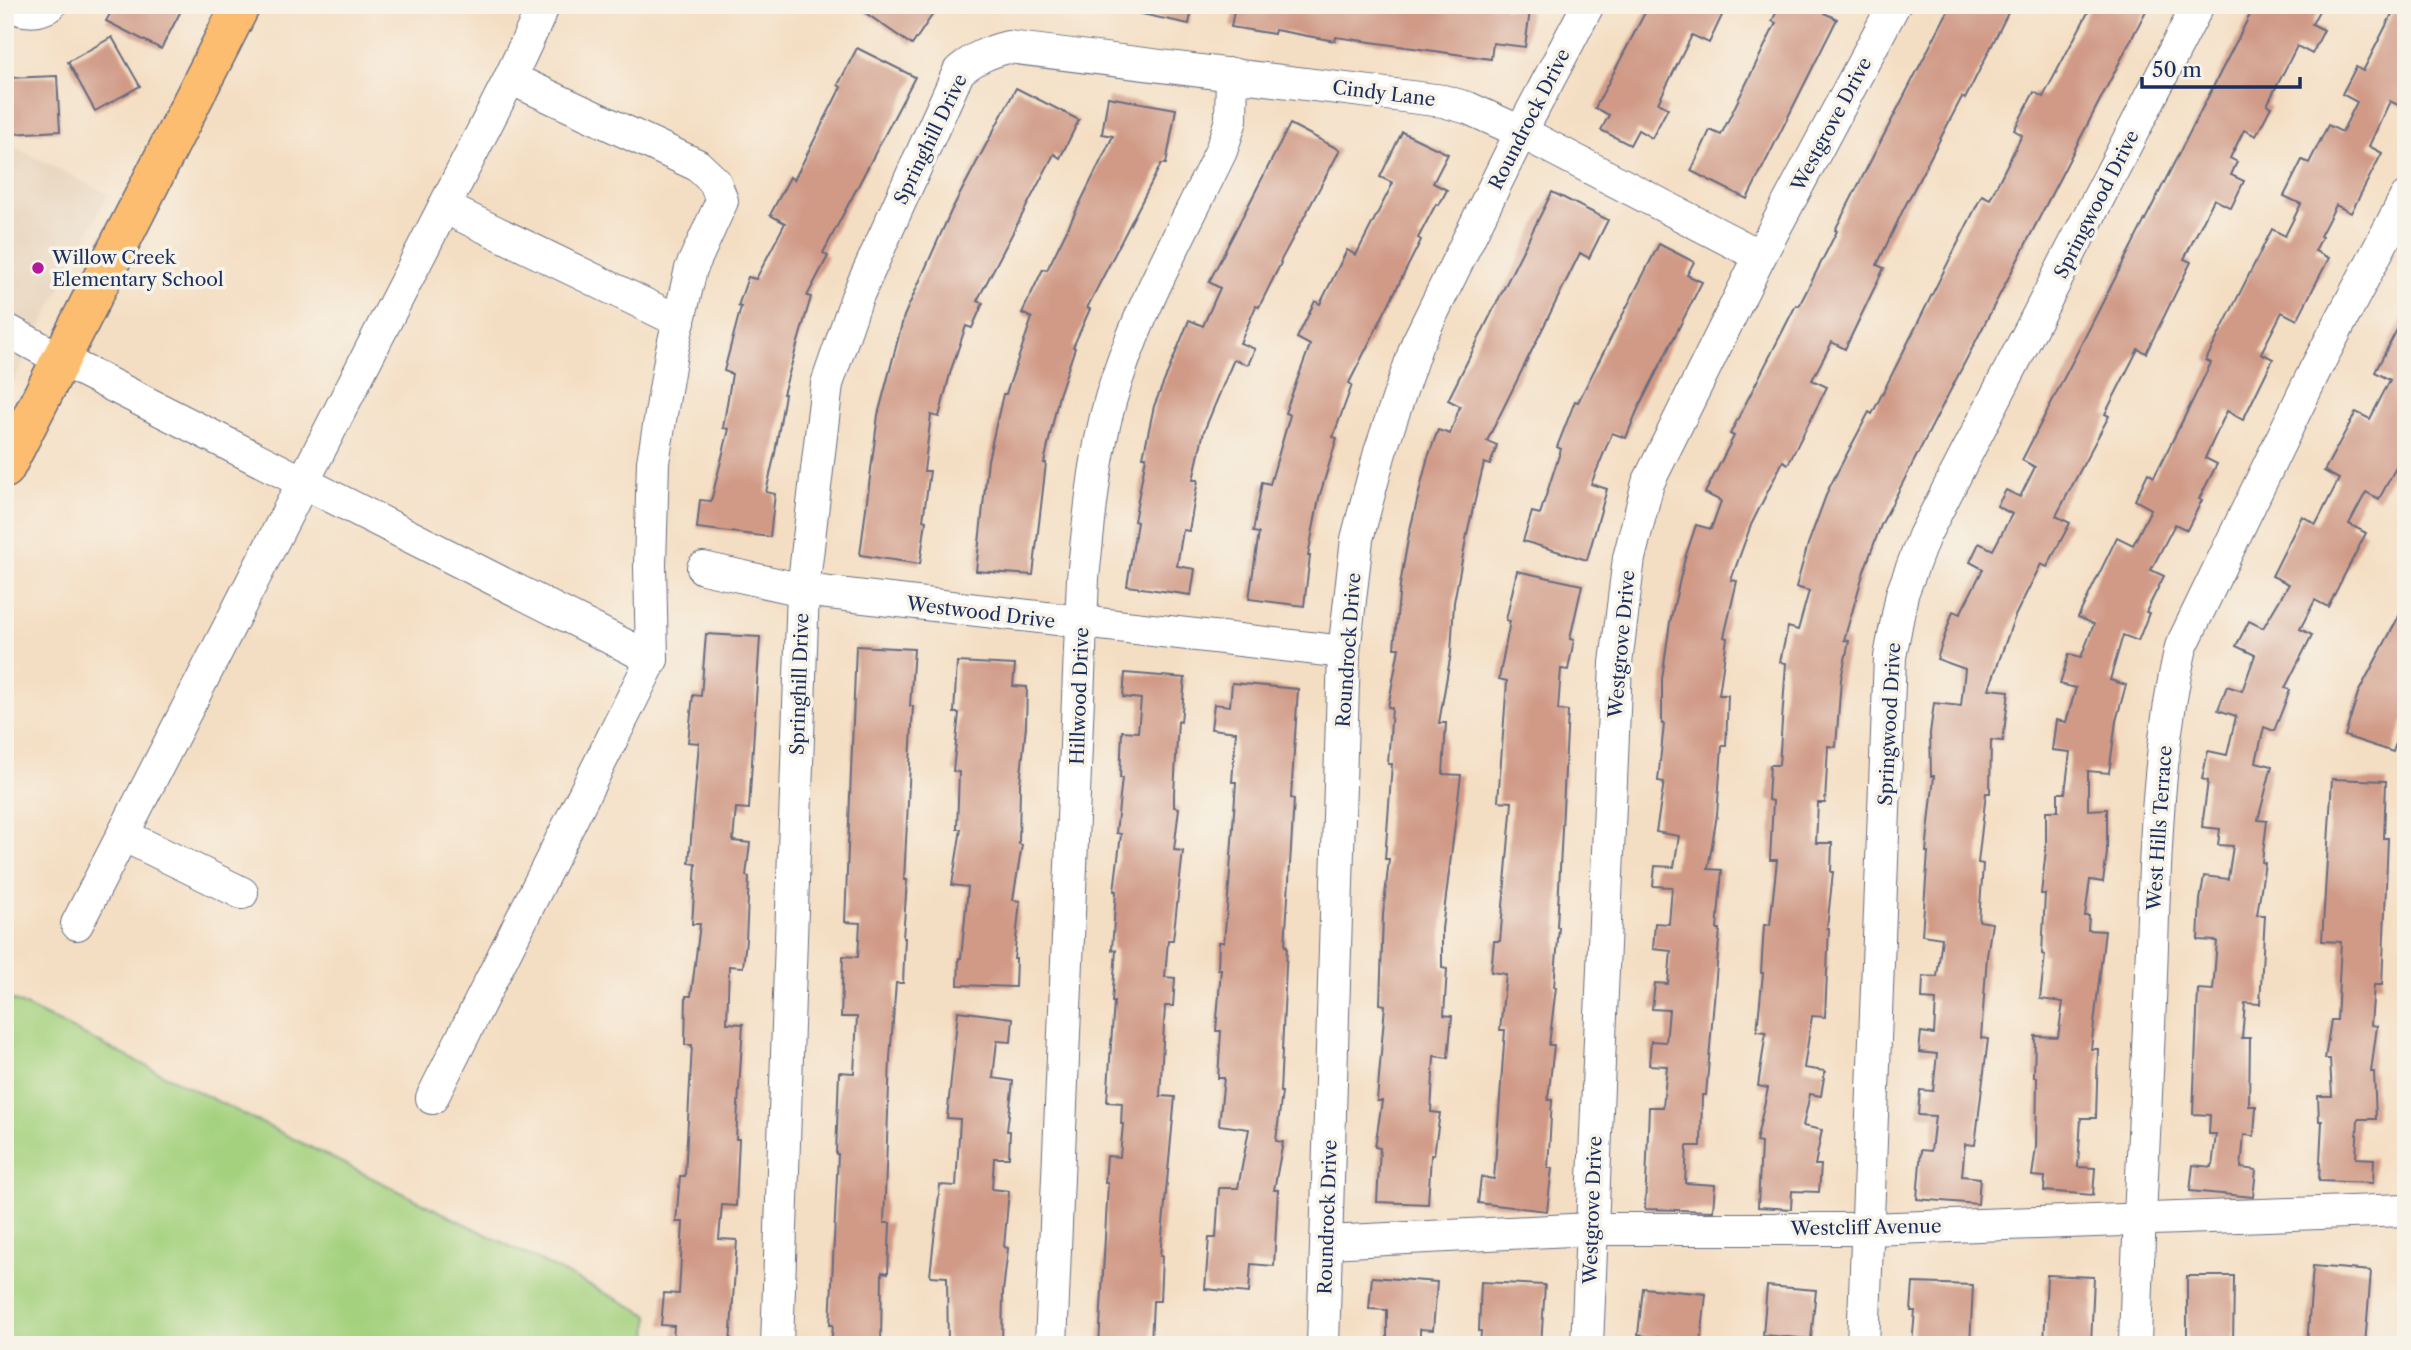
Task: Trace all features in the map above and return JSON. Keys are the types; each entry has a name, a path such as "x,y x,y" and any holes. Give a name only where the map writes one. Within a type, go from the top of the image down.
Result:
{"main road":[{"path":"5,469 241,5"}],"street":[{"path":"11,5 23,11 48,7"},
{"path":"78,925 510,78 544,5"},
{"name":"Roundrock Drive","path":"1323,1345 1344,652 1357,539 1380,452 1417,344 1521,132 1588,5"},
{"name":"Westgrove Drive","path":"1587,1345 1616,663 1629,558 1648,483 1760,256 1894,5"},
{"name":"Springwood Drive","path":"1863,1345 1890,657 1902,594 1924,536 2198,5"},
{"name":"Cindy Lane","path":"975,58 1008,47 1443,101 1468,108 1521,132 1760,256"},
{"name":"Springhill Drive","path":"777,1345 803,590 827,384 857,297 910,176 959,72 975,58"},
{"name":"Hillwood Drive","path":"1051,1345 1083,578 1091,504 1108,410 1136,327 1222,151 1231,120 1232,74"},
{"path":"432,1098 652,659 650,565 653,463 671,354 691,268 722,201 715,182 697,165 510,78"},
{"name":"West Hills Terrace","path":"2135,1345 2138,1219 2159,778 2172,685 2181,647 2315,370 2406,197"},
{"path":"444,207 678,321"},
{"path":"5,329 652,659"},
{"name":"Westwood Drive","path":"703,568 803,590 1344,652"},
{"path":"123,835 242,893"},
{"name":"Westcliff Avenue","path":"1327,1242 1591,1229 1868,1228 2406,1210"}],"shaded area":[{"name":"Willow Creek Elementary School","path":"5,142 108,194 5,398"}],"green space":[{"path":"5,996 649,1315 648,1345 5,1345"}],"building":[{"path":"115,5 184,5 161,49 106,21"},
{"path":"854,5 939,5 912,45"},
{"path":"1138,5 1193,5 1189,24 1137,13"},
{"path":"1235,5 1504,5 1503,8 1530,11 1525,47 1493,43 1491,59 1336,37 1335,41 1275,30 1274,34 1231,27"},
{"path":"1649,5 1727,5 1709,43 1692,35 1658,103 1668,108 1652,138 1638,130 1630,145 1601,130 1609,115 1595,108"},
{"path":"1780,5 1828,5 1824,13 1837,19 1747,199 1691,171 1710,130 1721,135 1776,23 1772,21"},
{"path":"1951,5 2012,5 1965,99 1962,97 1903,210 1877,265 1884,268 1845,349 1832,342 1812,380 1827,387 1788,464 1783,461 1751,525 1731,580 1737,581 1724,637 1727,638 1719,695 1728,695 1726,746 1722,746 1717,815 1708,869 1722,870 1717,929 1720,929 1706,1095 1702,1095 1701,1146 1687,1146 1685,1183 1715,1185 1713,1211 1645,1209 1649,1107 1663,1107 1667,1066 1649,1065 1651,1041 1666,1042 1669,1010 1652,1009 1655,983 1668,984 1671,951 1653,949 1655,923 1669,924 1672,887 1653,886 1655,866 1674,867 1679,836 1656,832 1664,782 1658,781 1664,724 1662,679 1670,622 1685,558 1696,525 1711,529 1721,501 1705,493 1734,436 1730,434 1796,305 1799,306 1837,231 1835,230"},
{"path":"2092,5 2149,5 1881,525 1844,640 1849,641 1841,679 1836,747 1828,746 1825,803 1818,803 1816,843 1832,843 1833,872 1827,928 1825,1017 1812,1016 1804,1068 1825,1071 1821,1096 1810,1094 1803,1126 1822,1130 1815,1165 1821,1165 1819,1192 1792,1191 1791,1209 1758,1207 1761,1143 1756,1142 1768,1088 1758,1086 1766,1032 1757,1031 1763,973 1764,925 1770,925 1777,860 1770,860 1773,801 1768,800 1770,765 1779,765 1786,663 1780,662 1788,627 1798,630 1809,591 1796,587 1828,490 1869,412 1872,414 1982,195 1990,199 2022,135 2014,130 2034,92 2043,97"},
{"path":"2255,5 2322,5 2312,24 2324,30 2312,54 2297,46 2267,105 2271,107 2256,136 2244,130 2230,158 2237,162 2231,175 2244,181 2231,208 2214,199 2184,259 2191,262 2146,353 2138,349 2105,414 2109,416 2056,516 2070,523 2047,567 2041,564 2015,616 1989,689 2009,691 2003,741 1991,740 1990,793 1986,793 1978,863 1983,864 1979,921 1992,923 1981,1038 1988,1039 1975,1145 1965,1144 1962,1176 1980,1178 1978,1204 1917,1199 1921,1150 1931,1151 1935,1116 1918,1115 1920,1090 1933,1091 1937,1054 1919,1052 1921,1032 1934,1034 1936,1000 1922,999 1923,976 1937,977 1942,938 1922,935 1926,852 1934,776 1931,776 1930,733 1934,703 1961,706 1965,669 1937,659 1953,611 1960,614 1983,569 1970,562 1979,543 1993,550 2012,514 1997,506 2006,490 2020,497 2035,467 2022,460"},
{"path":"2394,10 2406,17 2406,109 2390,101 2369,146 2382,153 2351,213 2336,205 2320,236 2322,237 2315,251 2329,258 2297,320 2282,312 2261,353 2273,359 2243,420 2227,411 2205,458 2217,464 2199,499 2202,500 2187,530 2175,524 2151,570 2164,576 2146,612 2149,613 2138,641 2123,635 2110,680 2126,685 2116,721 2109,773 2088,771 2088,810 2107,809 2107,853 2103,882 2090,880 2085,916 2089,916 2088,930 2105,931 2091,1049 2098,1049 2096,1118 2081,1118 2078,1167 2095,1168 2093,1195 2044,1191 2045,1177 2032,1176 2036,1147 2035,1036 2058,1037 2063,1002 2040,999 2045,955 2042,954 2045,894 2041,894 2046,850 2046,811 2058,811 2058,793 2065,793 2070,752 2052,750 2056,720 2066,722 2076,688 2060,684 2069,654 2081,657 2094,624 2078,617 2117,537 2133,545 2151,509 2135,500 2148,473 2154,477 2211,363 2206,360 2272,229 2285,236 2301,204 2284,196 2302,160 2309,163 2328,125 2342,132 2357,102 2342,94 2356,67 2363,71"},
{"path":"112,37 140,86 95,111 68,62"},
{"path":"857,48 915,77 823,253 828,256 807,296 811,297 783,394 775,453 766,492 775,494 770,537 697,528 700,500 711,501 729,429 723,428 732,374 724,371 741,307 738,306 748,277 756,279 785,223 770,215 790,177 794,180 841,87 838,85"},
{"path":"57,76 60,131 11,134 8,78"},
{"path":"1016,88 1079,120 1060,158 1054,154 977,301 983,303 972,328 966,326 939,417 931,415 924,471 930,471 920,564 860,555 878,415 904,316 951,211"},
{"path":"1108,97 1176,109 1166,164 1161,164 1087,308 1090,309 1073,347 1075,348 1059,395 1044,463 1033,575 976,571 988,460 1003,394 1006,394 1032,318 1022,313 1043,269 1047,270 1113,136 1102,134"},
{"path":"1290,124 1340,150 1259,307 1256,306 1240,343 1255,349 1248,365 1234,359 1204,431 1193,480 1198,480 1189,531 1183,530 1177,566 1195,569 1191,595 1127,586 1137,522 1134,521 1146,457 1143,457 1154,406 1189,320 1203,326 1220,288 1209,282"},
{"path":"1402,132 1448,154 1433,183 1447,190 1439,205 1436,204 1418,238 1421,240 1349,383 1352,385 1333,437 1337,438 1319,498 1308,556 1304,606 1249,599 1259,533 1253,532 1262,482 1270,484 1290,415 1285,413 1310,345 1297,338 1315,301 1320,304 1347,250 1356,255 1393,183 1380,177"},
{"path":"1552,192 1608,220 1589,258 1580,253 1487,441 1497,445 1490,465 1484,463 1468,529 1454,602 1451,653 1439,723 1446,723 1443,774 1461,775 1442,929 1442,968 1447,969 1444,1015 1452,1016 1448,1058 1434,1056 1431,1112 1440,1113 1434,1155 1431,1155 1428,1204 1377,1202 1380,1148 1375,1147 1382,1101 1377,1101 1385,1005 1380,1004 1383,915 1389,859 1385,859 1392,764 1388,764 1392,708 1388,707 1399,648 1394,648 1400,585 1427,460 1438,430 1450,434 1460,406 1448,400"},
{"path":"1659,244 1694,262 1687,275 1702,282 1626,438 1612,433 1591,484 1607,489 1587,560 1523,541 1532,512 1540,514 1561,449 1557,447 1575,401 1578,402"},
{"path":"2406,312 2406,449 2379,499 2366,492 2349,524 2366,533 2328,607 2315,600 2300,629 2312,635 2285,688 2290,690 2274,731 2264,727 2256,762 2272,766 2258,820 2267,821 2262,862 2265,863 2257,915 2265,915 2260,1004 2245,1003 2242,1038 2250,1038 2249,1106 2256,1106 2254,1136 2244,1135 2241,1168 2256,1170 2253,1197 2190,1191 2193,1165 2212,1167 2216,1134 2209,1134 2210,1115 2193,1114 2198,989 2213,990 2217,941 2198,940 2200,900 2204,876 2228,879 2233,846 2218,845 2220,829 2202,827 2208,781 2202,779 2208,751 2227,755 2236,716 2218,710 2227,686 2242,691 2255,655 2236,646 2249,621 2263,628 2289,584 2272,576 2302,516 2316,524 2339,479 2324,471 2356,412 2370,419 2390,380 2375,372"},
{"path":"1517,571 1582,585 1570,639 1574,640 1568,670 1561,669 1558,710 1568,711 1556,987 1549,1045 1554,1045 1548,1100 1552,1100 1548,1168 1552,1168 1547,1211 1478,1203 1481,1177 1494,1179 1505,1030 1500,1030 1506,974 1491,972 1494,941 1500,941 1512,802 1498,801 1507,681 1499,679 1510,621 1506,620"},
{"path":"2406,603 2406,713 2393,752 2345,736 2358,693"},
{"path":"706,634 760,637 749,809 736,808 733,841 750,843 746,876 749,877 743,967 729,966 727,1023 743,1024 736,1139 739,1139 736,1206 722,1205 719,1239 737,1240 730,1345 673,1341 674,1326 661,1325 664,1293 679,1294 683,1222 676,1222 680,1176 685,1176 692,1045 685,1045 686,996 691,996 700,924 692,924 696,864 689,863 699,743 688,742 693,695 701,696"},
{"path":"856,646 914,649 904,880 907,880 905,938 903,983 896,983 890,1058 884,1223 890,1223 888,1273 882,1272 881,1345 831,1345 839,1072 854,1073 857,1017 841,1017 843,956 858,957 860,923 845,922"},
{"path":"957,662 1015,665 1013,686 1027,687 1020,784 1019,844 1022,845 1013,900 1020,901 1014,959 1015,987 958,985 968,887 952,885 961,829 957,829 959,772 953,771 959,713 954,713"},
{"path":"1125,673 1185,678 1181,722 1178,721 1174,793 1174,807 1179,808 1174,850 1183,851 1173,940 1168,940 1165,977 1175,978 1173,1006 1165,1006 1160,1096 1175,1097 1160,1256 1160,1301 1153,1301 1151,1345 1099,1345 1108,1183 1105,1183 1107,1156 1120,1157 1123,1124 1122,1103 1107,1102 1116,950 1112,950 1114,891 1121,834 1116,833 1122,778 1122,731 1138,732 1141,699 1123,697"},
{"path":"1232,683 1298,689 1285,946 1282,1092 1276,1141 1283,1142 1274,1190 1278,1190 1274,1266 1251,1264 1249,1293 1205,1289 1209,1238 1216,1238 1219,1188 1238,1188 1249,1129 1219,1125 1224,1078 1218,1078 1221,1031 1216,1031 1221,969 1218,969 1219,942 1224,942 1229,886 1236,782 1232,782 1236,732 1211,729 1214,704 1230,706"},
{"path":"2332,779 2386,781 2384,838 2388,838 2382,985 2374,985 2371,1025 2377,1026 2371,1072 2374,1072 2376,1119 2358,1119 2356,1158 2374,1159 2373,1183 2319,1181 2322,1121 2319,1121 2318,1096 2332,1096 2330,1059 2325,1059 2331,1020 2337,1020 2341,942 2322,941"},
{"path":"958,1011 1013,1018 1011,1042 997,1041 993,1078 1013,1081 1007,1131 1010,1131 1009,1158 994,1158 992,1189 1009,1191 1004,1247 1008,1248 1003,1292 1002,1345 948,1345 947,1277 930,1276 940,1185 956,1186 960,1119 947,1118"},
{"path":"2313,1266 2371,1271 2365,1345 2307,1345"},
{"path":"2047,1275 2094,1277 2091,1345 2044,1345"},
{"path":"2187,1276 2234,1276 2233,1345 2187,1345"},
{"path":"1372,1277 1437,1282 1433,1330 1420,1329 1420,1345 1387,1345 1387,1310 1369,1309"},
{"path":"1481,1282 1545,1285 1541,1345 1480,1345"},
{"path":"1913,1283 1973,1285 1970,1345 1912,1345 1915,1311 1911,1311"},
{"path":"1767,1286 1816,1290 1811,1339 1763,1335"},
{"path":"1643,1288 1706,1294 1701,1342 1638,1335"}],"place":[{"name":"Willow Creek Elementary School","path":"38,268"}]}
